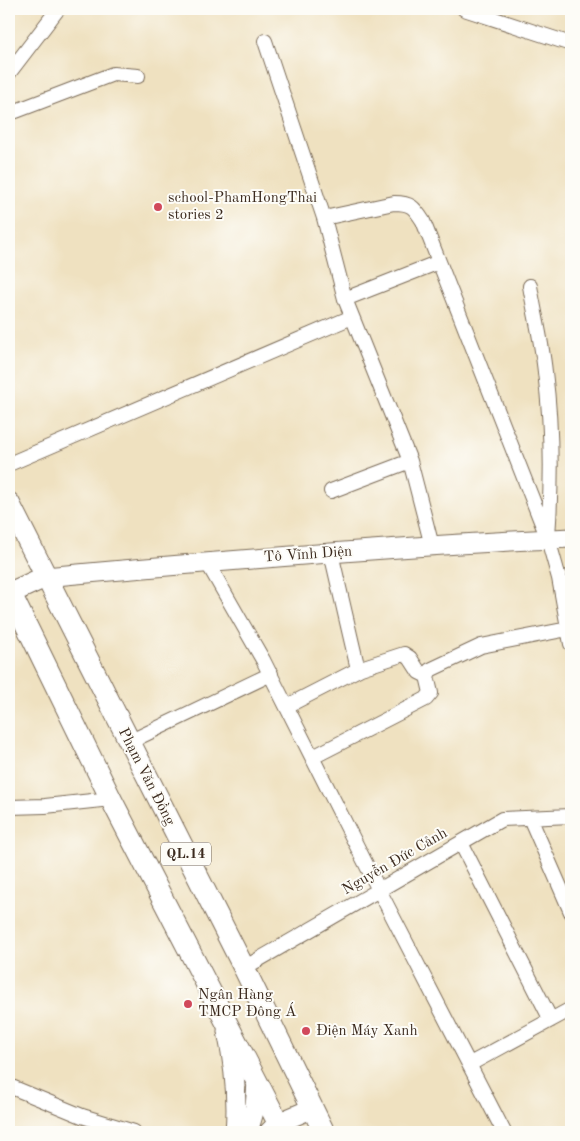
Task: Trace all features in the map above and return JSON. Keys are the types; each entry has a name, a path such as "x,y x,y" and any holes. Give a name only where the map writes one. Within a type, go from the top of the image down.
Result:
{"main road":[{"name":"Phạm Văn Đồng","path":"9,503 244,968 324,1132"},
{"path":"10,592 45,577"},
{"name":"QL.14","path":"10,592 111,799 257,1082 277,1129"}],"street":[{"path":"9,72 58,9"},
{"path":"464,9 571,44"},
{"path":"265,41 324,218 345,299 410,461 432,546"},
{"path":"9,112 113,74 138,76"},
{"path":"324,218 394,204 406,204 415,209 422,221 548,539 559,578 571,644"},
{"path":"345,299 439,262"},
{"path":"530,286 542,352 549,409 550,494 548,539"},
{"path":"9,464 352,317"},
{"path":"331,491 410,461"},
{"name":"Tô Vĩnh Diện","path":"45,577 207,562 571,538"},
{"path":"330,553 356,661 361,668"},
{"path":"207,562 271,674 379,890 504,1132"},
{"path":"313,757 426,699 431,692 428,676 430,670 481,646 568,629"},
{"path":"286,706 361,668 404,654 410,658 419,672 428,676"},
{"path":"129,742 271,674"},
{"path":"9,807 45,806 111,799"},
{"name":"Nguyễn Đức Cảnh","path":"244,968 502,820 571,816"},
{"path":"530,818 571,912"},
{"path":"460,843 551,1020"},
{"path":"470,1064 571,1010"},
{"path":"224,1020 234,1078 235,1132"},
{"path":"248,1132 255,1108 257,1082"},
{"path":"9,1086 82,1116 134,1132"},
{"path":"277,1129 313,1108"}],"place":[{"name":"school-PhamHongThai stories 2","path":"158,207"},
{"name":"Ngân Hàng TMCP Đông Á","path":"188,1004"},
{"name":"Điện Máy Xanh","path":"306,1031"}]}
